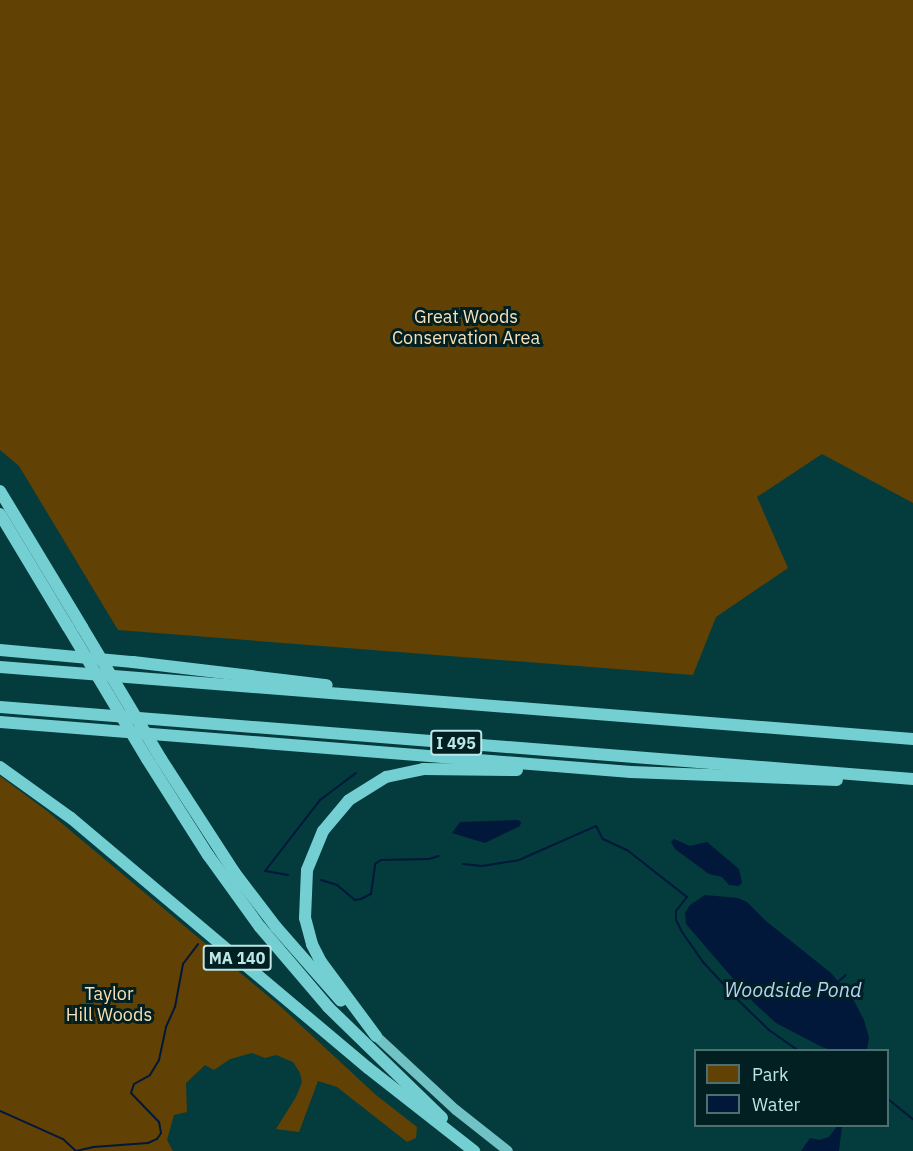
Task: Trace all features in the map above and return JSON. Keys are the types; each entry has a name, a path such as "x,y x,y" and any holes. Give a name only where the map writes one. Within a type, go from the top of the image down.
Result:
{"highway":[{"name":"MA 140","path":"0,491 209,835 276,927 322,982 376,1036 456,1110 508,1151"},
{"path":"0,514 147,759 229,886 291,965 367,1048 478,1151"},
{"path":"0,651 133,662 426,700"},
{"name":"I 495","path":"0,667 913,739"},
{"name":"I 495","path":"0,707 910,779"},
{"path":"0,722 631,772"},
{"name":"MA 140","path":"0,767 71,818 368,1068 474,1151"},
{"path":"376,1036 321,962 305,918 306,878 313,853 323,831 349,800 386,777 423,769 631,772 823,780 910,779"}],"green space":[{"name":"Great Woods Conservation Area","path":"0,0 913,0 913,503 822,454 757,497 788,568 716,617 693,675 118,630 19,466 0,450"},
{"name":"Taylor Hill Woods","path":"0,776 47,811 280,1006 376,1095 417,1127 416,1138 407,1142 337,1087 318,1081 299,1132 276,1129 296,1097 302,1082 300,1073 293,1062 276,1055 265,1058 252,1053 230,1059 214,1070 205,1065 186,1083 187,1112 174,1115 167,1140 173,1151 0,1151"}],"water":[{"path":"518,820 521,822 520,826 485,843 452,833 460,822"},
{"path":"674,839 690,846 707,842 739,869 742,883 738,886 729,885 722,877 709,874 675,849 671,842"},
{"name":"Woodside Pond","path":"705,895 738,898 747,902 766,921 831,973 853,999 864,1020 869,1038 867,1049 829,1049 776,1023 754,1003 686,924 685,913 690,905"},
{"path":"836,1127 842,1127 839,1151 801,1151 810,1138 819,1140 829,1137"}],"waterway":[{"path":"288,875 265,871 320,800 356,773"},
{"path":"463,864 482,866 519,860 596,826 603,839 627,850 687,897 676,911 676,920 704,963 769,1030 797,1049"},
{"path":"321,880 337,885 355,900 361,899 371,894 375,864 381,860 429,859 439,856"},
{"path":"76,1151 93,1147 148,1143 157,1139 161,1133 159,1122 131,1093 134,1084 150,1075 159,1060 166,1027 175,1007 183,964 198,944"},
{"path":"839,981 846,975"},
{"path":"889,1100 913,1119"},
{"path":"0,1111 63,1139 76,1151"}]}
